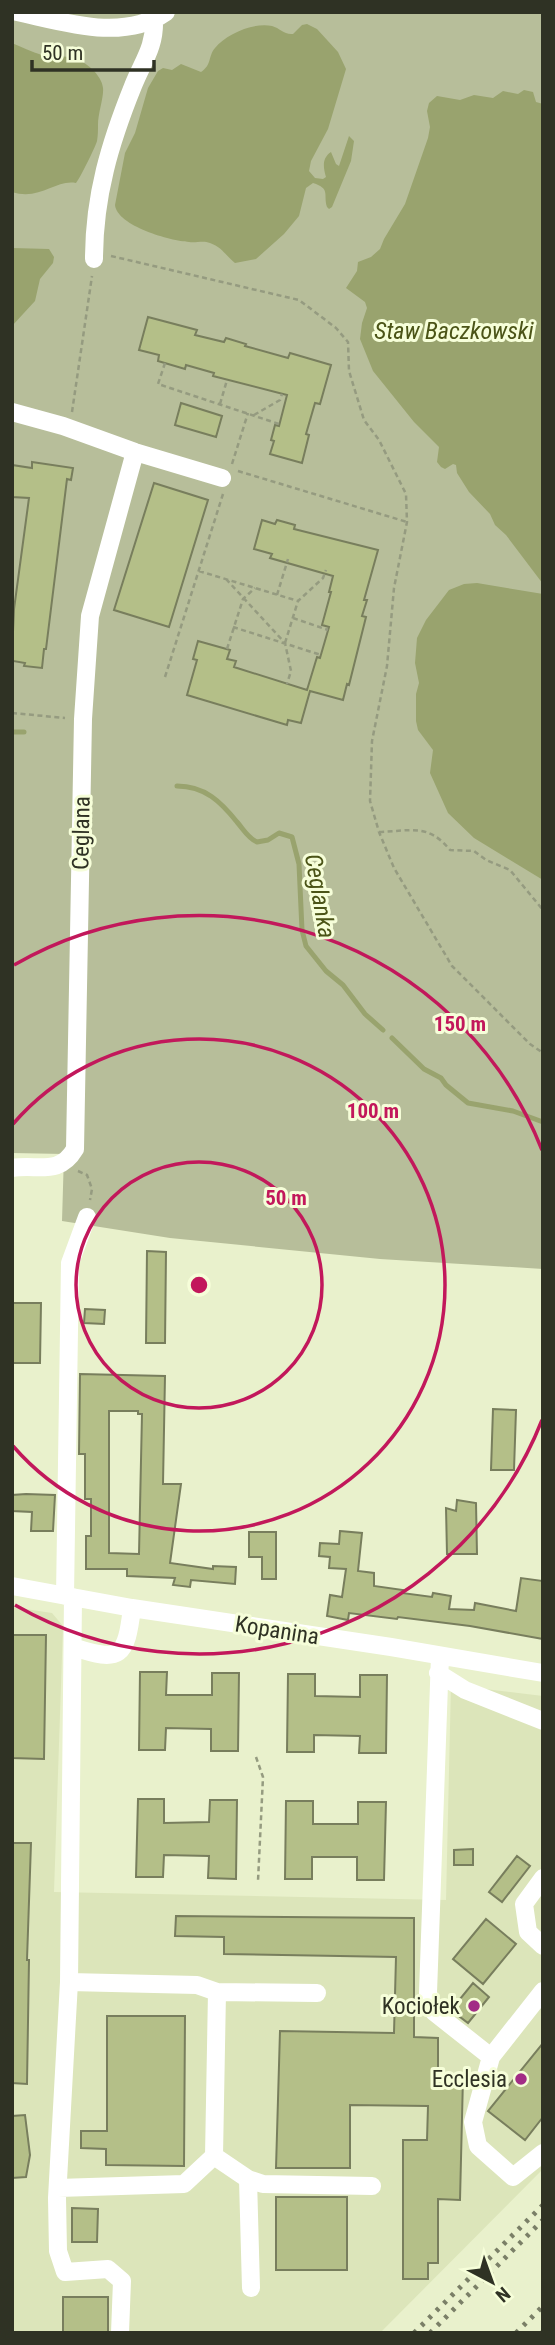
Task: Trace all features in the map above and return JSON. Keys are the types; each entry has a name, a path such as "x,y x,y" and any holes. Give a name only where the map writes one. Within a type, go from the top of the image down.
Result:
{"street":[{"path":"17,12 82,26 117,28 143,25 160,16"},
{"path":"94,259 97,201 103,174 133,86 155,37 160,16"},
{"path":"12,412 63,426 223,485"},
{"name":"Ceglana","path":"68,1161 75,1149 76,1127 83,719 90,616 135,452"},
{"path":"12,1168 52,1168 68,1161"},
{"path":"88,1217 70,1263 69,1597 73,1647 69,1982 58,2188 58,2251 65,2272 108,2269 122,2281 120,2333"},
{"name":"Kopanina","path":"12,1586 439,1665 543,1673"},
{"path":"73,1647 100,1655 119,1652 128,1641 132,1608"},
{"path":"439,1665 466,1690 543,1721"},
{"path":"439,1665 428,1993 433,2012 491,2057"},
{"path":"543,1878 524,1904 528,1932 543,1946"},
{"path":"69,1982 197,1985 217,1992 317,1993"},
{"path":"543,1991 491,2057 473,2122 478,2146 513,2177 543,2154"},
{"path":"58,2188 184,2185 214,2156 217,1992"},
{"path":"214,2156 248,2179 263,2184 372,2186"},
{"path":"248,2179 251,2288"}],"path":[{"path":"63,426 71,417 94,259 108,256 299,300 336,328 350,347 349,371 364,420 379,440 406,494 407,522 394,588 387,666 372,741 370,801 394,868 452,966 530,1044 543,1053"},
{"path":"165,363 158,384 279,424"},
{"path":"220,404 227,380"},
{"path":"254,415 280,400 282,394"},
{"path":"248,413 231,469 407,522"},
{"path":"165,677 200,571 223,485"},
{"path":"276,595 288,559"},
{"path":"287,684 291,671 285,643 298,601 323,578 326,570"},
{"path":"200,571 298,601"},
{"path":"226,579 285,643"},
{"path":"227,649 243,599 256,588"},
{"path":"293,618 328,630"},
{"path":"233,627 321,655"},
{"path":"12,713 83,719"},
{"path":"379,832 427,830 440,837 450,850 474,851 486,860 513,872 543,910"},
{"path":"68,1161 87,1175 92,1189 88,1217"},
{"path":"256,1757 263,1777 258,1881"}],"shaded area":[{"path":"12,12 543,12 543,1269 380,1259 170,1238 62,1221 64,1154 12,1153"},
{"path":"12,1607 52,1613 63,1626 54,1892 446,1900 451,1685 543,1696 543,2169 380,2333 12,2333"}],"water":[{"path":"307,24 317,29 338,52 346,69 328,129 311,161 309,171 315,178 326,177 324,163 328,154 331,152 339,166 349,136 354,141 351,161 332,207 327,207 322,187 313,183 306,188 299,216 284,234 256,259 235,263 221,249 210,243 170,239 135,226 118,213 115,205 125,153 135,133 148,88 158,71 163,68 172,70 181,64 201,72 207,66 213,51 233,34 265,25 293,34"},
{"path":"12,43 42,55 78,60 88,65 100,78 103,92 97,141 76,183 61,184 31,194 12,192"},
{"name":"Staw Baczkowski","path":"524,90 533,92 536,102 543,104 543,584 506,535 495,525 490,514 469,492 457,473 456,465 445,469 437,462 439,447 414,422 373,371 360,339 367,308 365,302 346,288 357,271 358,262 371,257 380,249 405,204 428,138 429,103 437,96 460,100 474,95 493,98 503,91 518,94"},
{"path":"12,248 49,249 54,257 53,263 40,279 35,301 12,326"},
{"path":"477,583 543,594 543,880 474,838 448,813 430,773 433,750 418,730 416,721 416,694 419,683 415,663 417,638 426,620 449,590 464,584"}],"building":[{"path":"148,317 197,330 195,335 224,342 226,338 288,358 290,353 331,365 320,404 315,403 306,434 309,435 302,463 270,454 275,425 279,426 287,395 213,376 214,373 186,365 185,369 158,361 159,355 139,350"},
{"path":"181,403 222,416 216,437 175,425"},
{"path":"32,462 73,468 71,480 67,479 42,668 24,666 25,663 13,661 12,654 14,609 29,498 12,497 12,465 32,468"},
{"path":"154,483 208,500 169,627 114,610"},
{"path":"262,520 275,524 277,520 295,525 294,529 378,550 364,600 367,600 362,616 366,617 343,700 310,691 301,723 288,720 287,725 187,695 197,660 193,659 198,641 230,650 227,659 236,661 234,667 307,690 329,627 322,625 333,576 270,558 272,554 254,549"},
{"path":"147,1251 166,1252 165,1343 146,1343"},
{"path":"12,1303 41,1303 40,1363 12,1363"},
{"path":"85,1309 105,1310 104,1324 84,1323"},
{"path":"80,1374 165,1376 163,1484 181,1484 170,1563 213,1569 213,1566 236,1567 235,1584 191,1580 190,1587 173,1585 175,1578 127,1576 127,1569 86,1569 86,1536 91,1536 91,1499 85,1499 85,1454 79,1454","holes":["109,1411 138,1411 138,1414 142,1414 139,1554 109,1553"]},
{"path":"493,1409 516,1410 514,1470 491,1470"},
{"path":"12,1495 55,1495 53,1531 31,1531 32,1512 12,1511"},
{"path":"457,1500 476,1503 477,1554 447,1554 446,1508 456,1511"},
{"path":"340,1531 362,1533 358,1571 374,1573 374,1586 432,1597 433,1593 451,1596 449,1609 474,1610 475,1603 516,1611 521,1578 543,1581 543,1639 398,1617 349,1613 348,1620 327,1616 330,1595 342,1597 346,1569 329,1568 330,1557 319,1556 320,1543 339,1544"},
{"path":"249,1532 276,1532 276,1579 262,1579 262,1557 249,1557"},
{"path":"12,1635 46,1635 44,1759 12,1758"},
{"path":"140,1672 167,1672 166,1695 212,1695 212,1673 239,1673 238,1751 211,1751 211,1729 166,1728 165,1750 139,1750"},
{"path":"288,1674 315,1674 315,1696 360,1697 360,1675 387,1675 386,1753 359,1753 360,1736 314,1735 314,1752 287,1752"},
{"path":"138,1799 164,1799 164,1823 209,1822 210,1800 237,1800 236,1879 208,1878 209,1856 164,1855 163,1877 136,1877"},
{"path":"286,1801 313,1801 313,1824 358,1824 358,1802 386,1802 384,1880 357,1880 357,1857 312,1857 312,1879 285,1879"},
{"path":"12,1843 31,1843 27,2084 12,2083"},
{"path":"473,1849 473,1865 454,1865 454,1850"},
{"path":"517,1856 530,1866 502,1902 489,1892"},
{"path":"176,1916 414,1918 414,2037 438,2038 438,2077 463,2077 460,2200 438,2199 438,2263 428,2263 428,2279 403,2279 403,2140 427,2140 428,2106 350,2105 350,2168 276,2168 280,2031 394,2033 396,1957 224,1954 224,1937 175,1936"},
{"path":"486,1919 516,1944 483,1984 453,1959"},
{"path":"473,1983 489,1997 468,2023 451,2010"},
{"path":"107,2016 185,2016 184,2166 106,2165 106,2149 81,2148 81,2131 107,2131"},
{"path":"543,2043 543,2117 525,2140 488,2111"},
{"path":"25,2115 30,2155 26,2177 12,2178 12,2116"},
{"path":"276,2197 347,2197 347,2270 276,2270"},
{"path":"72,2208 98,2209 97,2242 72,2242"},
{"path":"63,2297 108,2297 108,2333 63,2333"}],"waterway":[{"name":"Ceglanka","path":"12,732 24,732"},
{"name":"Ceglanka","path":"177,786 196,789 212,796 257,842 268,840 279,833 292,837 299,864 302,930 306,946 326,971 343,985 365,1014 383,1030"},
{"name":"Ceglanka","path":"392,1038 424,1069 441,1078 468,1103 513,1111 543,1122"}],"railway":[{"path":"414,2333 543,2205"},
{"path":"430,2333 543,2220"},
{"path":"516,2333 543,2306"}],"place":[{"name":"Kociołek","path":"474,2006"},
{"name":"Ecclesia","path":"521,2079"}]}
